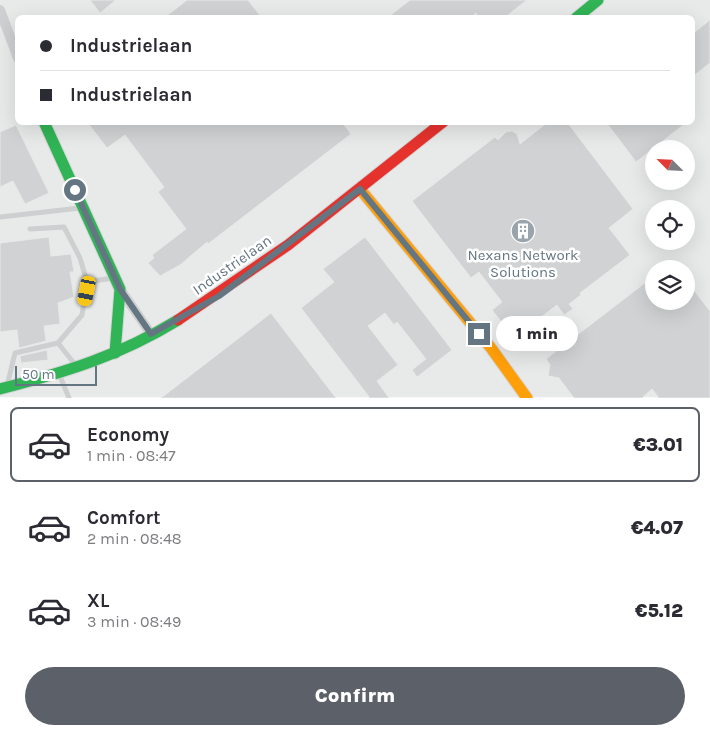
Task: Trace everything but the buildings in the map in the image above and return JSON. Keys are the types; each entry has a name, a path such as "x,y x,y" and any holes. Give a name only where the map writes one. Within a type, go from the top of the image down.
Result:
{"street":[{"path":"580,15 598,0"},
{"path":"0,10 15,50"},
{"path":"45,125 120,289 151,334"},
{"name":"Industrielaan","path":"3,389 58,374 115,353 219,296 360,189 440,125"},
{"path":"360,189 490,348 527,398"},
{"path":"115,353 120,289"}],"lane":[{"path":"0,217 83,207"},
{"path":"3,389 15,352 58,342 82,315 87,282 80,258 64,227 30,229"},
{"path":"87,282 115,277"},
{"path":"58,342 77,367"},
{"path":"58,374 69,398"}],"shaded area":[{"path":"0,0 710,0 710,397 0,397"}],"traffic: fast":[{"path":"580,15 598,0"},
{"path":"45,125 120,289 115,353"},
{"path":"0,389 92,362 135,344 178,320"}],"traffic: slow":[{"path":"360,189 491,348 527,398"}],"traffic: jam":[{"path":"178,320 288,245 439,125"}],"place":[{"name":"Nexans Network Solutions","path":"523,231"}],"route":[{"path":"75,190 120,289 151,334 219,296 360,189 479,334"}]}
